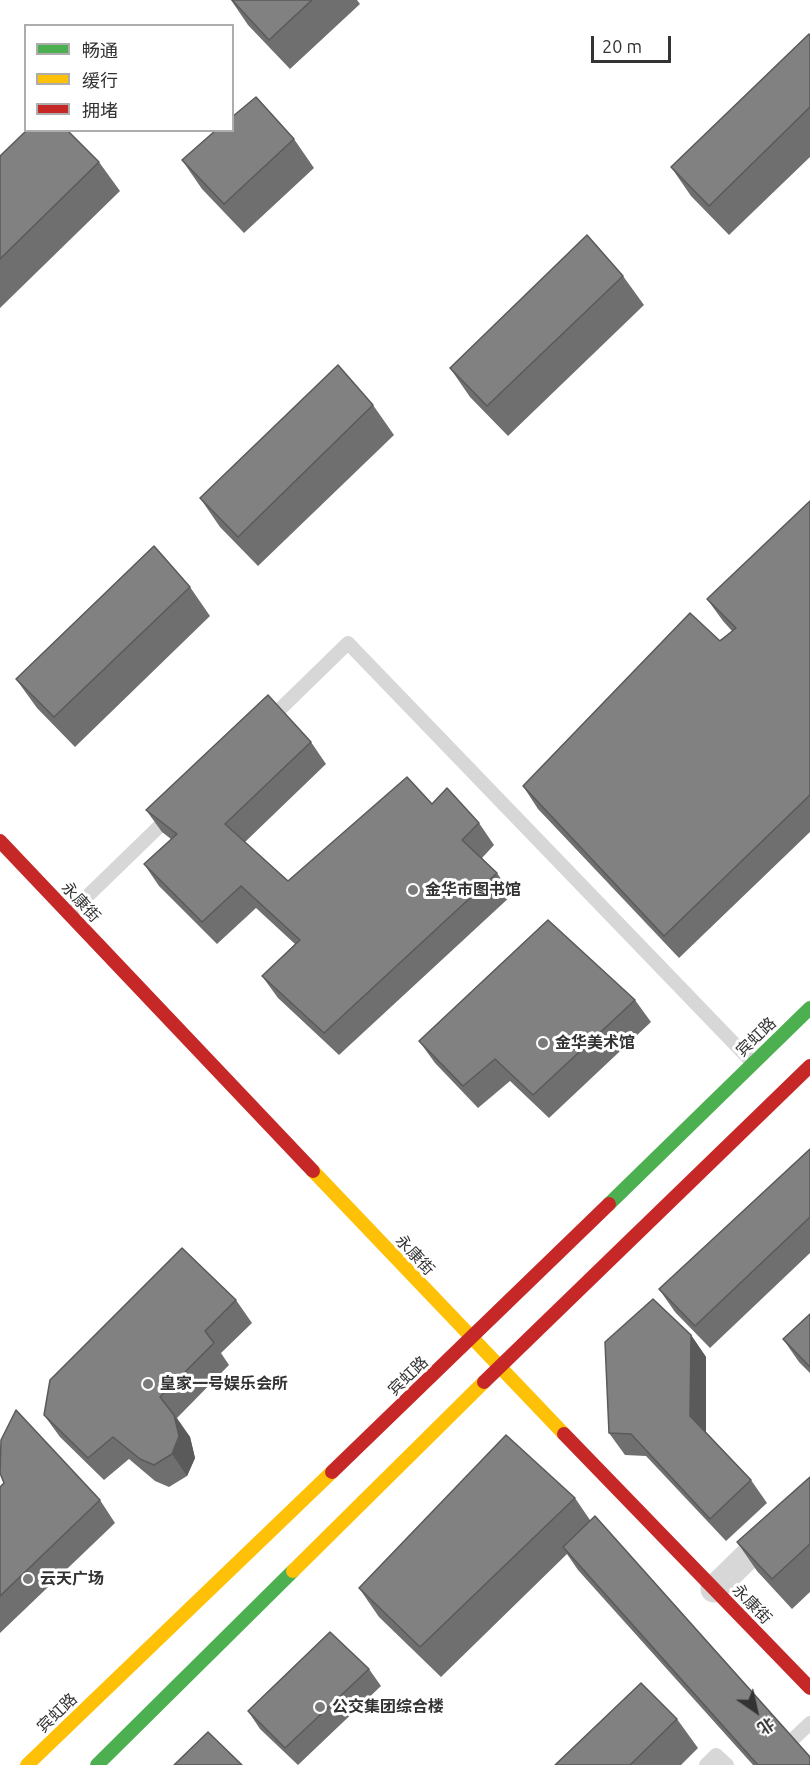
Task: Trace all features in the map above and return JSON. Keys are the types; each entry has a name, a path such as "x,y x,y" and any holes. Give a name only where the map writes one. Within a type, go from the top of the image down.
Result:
{"main road":[{"name":"永康街","path":"0,841 499,1367 810,1688"},
{"name":"宾虹路","path":"27,1765 472,1338 810,1008"},
{"path":"97,1765 499,1367 810,1066"}],"street":[{"path":"714,1589 810,1495"}],"lane":[{"path":"255,733 348,643 753,1063"},
{"path":"69,914 179,807"},
{"path":"766,1765 810,1723"},
{"path":"706,1765 716,1755 727,1765"}],"building":[{"path":"232,0 312,0 269,40"},
{"path":"809,34 810,107 709,206 671,167"},
{"path":"256,97 294,139 224,204 182,160 214,132 234,132 234,115"},
{"path":"25,132 69,132 99,162 0,259 0,156"},
{"path":"587,235 623,276 487,406 450,368"},
{"path":"338,365 373,405 238,537 200,498"},
{"path":"810,501 810,795 664,936 523,786 690,613 720,641 736,628 707,599"},
{"path":"154,546 190,587 54,717 16,679"},
{"name":"金华市图书馆","path":"268,695 311,742 225,824 288,881 407,777 432,804 447,788 479,823 462,840 497,873 324,1033 262,976 300,940 241,886 202,922 144,864 177,834 146,810"},
{"name":"金华美术馆","path":"548,920 635,1000 533,1095 495,1059 463,1086 419,1041"},
{"path":"810,1149 810,1217 695,1326 659,1289"},
{"name":"皇家一号娱乐会所","path":"182,1248 236,1300 205,1331 214,1343 160,1397 174,1415 179,1436 172,1454 154,1465 140,1459 113,1437 88,1458 44,1415 50,1380"},
{"path":"653,1299 691,1335 690,1416 751,1480 710,1519 631,1434 609,1433 605,1342"},
{"path":"810,1314 810,1367 783,1339"},
{"name":"云天广场","path":"16,1410 100,1500 0,1596 0,1487 4,1483 0,1473 1,1440"},
{"path":"506,1435 575,1498 420,1647 359,1588"},
{"path":"810,1477 810,1544 772,1579 737,1542"},
{"path":"595,1516 810,1757 810,1765 758,1765 563,1547"},
{"path":"330,1632 369,1669 285,1748 248,1711"},
{"path":"641,1683 677,1719 630,1765 555,1765"},
{"path":"208,1732 242,1765 174,1765"}],"traffic: fast":[{"path":"609,1204 810,1008"},
{"path":"97,1765 293,1571"}],"traffic: slow":[{"path":"313,1171 564,1434"},
{"path":"293,1571 484,1382"},
{"path":"27,1765 332,1472"}],"traffic: jam":[{"path":"0,841 313,1171"},
{"path":"484,1382 810,1066"},
{"path":"332,1472 609,1204"},
{"path":"564,1434 810,1688"}],"place":[{"name":"金华市图书馆","path":"413,890"},
{"name":"金华美术馆","path":"543,1043"},
{"name":"皇家一号娱乐会所","path":"148,1384"},
{"name":"云天广场","path":"28,1579"},
{"name":"公交集团综合楼","path":"320,1707"}]}
